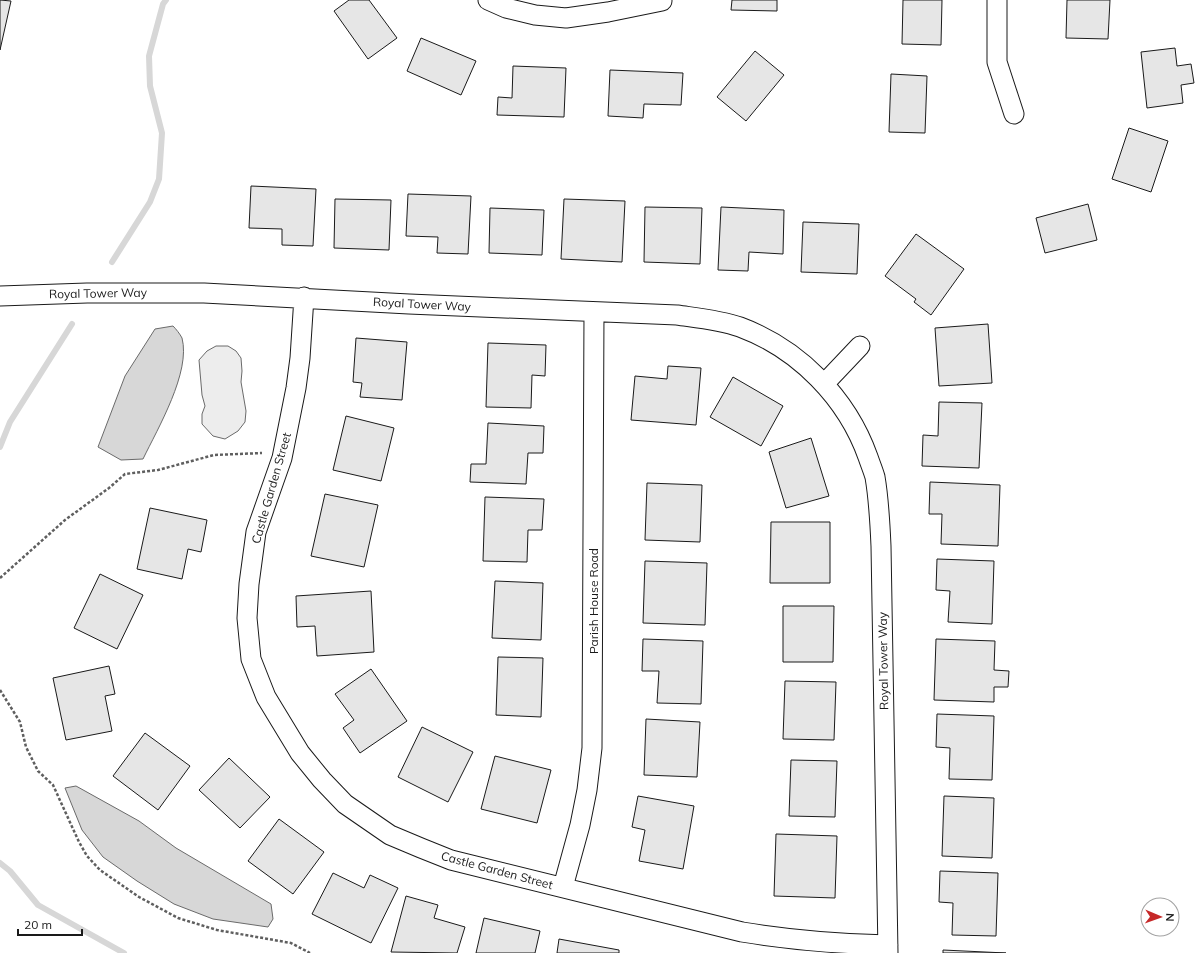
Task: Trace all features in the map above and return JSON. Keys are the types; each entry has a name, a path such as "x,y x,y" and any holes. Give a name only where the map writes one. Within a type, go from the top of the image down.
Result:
{"street":[{"path":"488,0 506,8 534,15 566,18 608,12 662,1"},
{"path":"997,0 998,62 1014,114"},
{"name":"Royal Tower Way","path":"0,296 87,293 204,293 304,297 409,304 677,315 739,327 786,350 813,373 833,394 851,420 863,444 874,475 879,509 884,674 888,949"},
{"name":"Castle Garden Street","path":"304,297 300,358 296,388 282,458 256,532 249,584 247,618 251,659 266,697 300,753 322,780 346,804 390,834 451,860 742,932 786,939 888,949"},
{"name":"Parish House Road","path":"563,887 580,825 587,790 592,748 594,312"},
{"path":"824,384 860,346"}],"path":[{"path":"0,578 65,520 109,488 125,474 158,470 214,456 263,454"},
{"path":"0,690 20,722 26,747 38,771 53,785 79,842 87,856 100,870 139,897 178,918 217,930 291,943 310,953"}],"shaded area":[{"path":"173,326 182,338 184,352 178,383 172,400 143,459 121,460 98,447 125,376 155,329"},
{"path":"216,346 228,346 236,351 241,358 241,382 246,411 245,422 238,431 225,439 213,436 202,424 202,414 205,406 202,395 199,360 207,351"},
{"path":"76,786 139,821 176,848 271,904 273,919 268,927 213,919 174,904 137,881 103,857 82,830 65,788"}],"building":[{"path":"0,0 11,1 0,50"},
{"path":"349,0 369,0 397,38 368,59 334,11"},
{"path":"732,0 777,0 777,11 731,10"},
{"path":"903,0 942,0 941,45 902,44"},
{"path":"1067,0 1110,0 1108,39 1066,38"},
{"path":"421,38 476,61 461,95 407,71"},
{"path":"1175,48 1177,66 1191,64 1194,83 1181,85 1183,103 1147,108 1141,52"},
{"path":"755,51 784,75 746,121 717,97"},
{"path":"513,66 566,68 564,117 497,115 498,97 512,98"},
{"path":"610,70 683,73 681,105 644,104 643,118 608,116"},
{"path":"891,74 927,76 925,133 889,132"},
{"path":"1129,128 1168,141 1151,192 1112,179"},
{"path":"251,186 316,189 313,246 282,245 282,229 249,228"},
{"path":"408,194 471,196 468,254 437,253 438,237 406,236"},
{"path":"335,199 391,200 389,250 334,248"},
{"path":"564,199 625,201 622,262 561,259"},
{"path":"1088,204 1097,240 1045,253 1036,218"},
{"path":"645,207 702,208 700,264 644,262"},
{"path":"721,207 784,210 783,254 749,252 748,271 718,270"},
{"path":"490,208 544,210 542,255 489,253"},
{"path":"803,222 859,224 857,274 801,272"},
{"path":"916,234 964,269 931,315 914,302 916,299 885,276"},
{"path":"988,324 992,383 939,386 935,328"},
{"path":"356,338 407,342 402,400 360,397 362,383 353,382"},
{"path":"488,343 546,345 545,376 532,375 531,408 486,407"},
{"path":"668,366 701,368 696,425 631,420 635,376 667,379"},
{"path":"733,377 783,406 761,446 710,417"},
{"path":"939,402 982,403 979,468 922,466 923,435 938,436"},
{"path":"346,416 394,428 381,481 333,470"},
{"path":"488,423 544,426 543,453 528,453 526,484 470,482 471,464 486,464"},
{"path":"811,438 829,496 786,508 769,452"},
{"path":"930,482 1000,485 998,546 941,544 942,514 929,514"},
{"path":"647,483 702,485 700,542 645,540"},
{"path":"325,494 378,505 364,567 311,556"},
{"path":"485,497 544,499 542,530 528,530 527,562 483,561"},
{"path":"150,508 207,520 201,552 188,549 182,579 137,569"},
{"path":"771,522 830,522 830,583 770,583"},
{"path":"937,559 994,561 992,624 948,622 950,591 936,590"},
{"path":"645,561 707,563 705,625 643,623"},
{"path":"100,574 143,595 117,649 74,628"},
{"path":"495,581 543,583 541,640 492,638"},
{"path":"371,591 374,652 317,656 315,626 297,627 296,596"},
{"path":"783,606 834,606 833,662 783,662"},
{"path":"643,639 703,641 701,704 657,703 659,671 642,671"},
{"path":"936,639 995,641 994,670 1009,671 1008,687 994,687 994,702 934,700"},
{"path":"498,657 543,658 541,717 496,715"},
{"path":"109,666 115,694 105,696 112,731 66,740 53,678"},
{"path":"371,669 407,721 360,753 343,728 354,720 335,694"},
{"path":"785,681 836,682 834,740 783,739"},
{"path":"937,714 994,716 992,780 949,779 950,748 936,747"},
{"path":"646,719 700,722 697,777 644,775"},
{"path":"422,727 473,752 448,802 398,777"},
{"path":"145,733 190,766 158,810 113,776"},
{"path":"495,756 551,770 537,823 481,809"},
{"path":"229,758 270,797 240,828 199,790"},
{"path":"791,760 837,761 835,817 789,816"},
{"path":"638,796 694,806 683,869 639,861 645,830 632,827"},
{"path":"944,796 994,798 992,858 942,856"},
{"path":"279,819 324,852 293,894 248,861"},
{"path":"776,834 837,836 835,898 774,896"},
{"path":"940,871 998,873 996,936 952,935 953,903 939,902"},
{"path":"333,873 364,888 370,875 398,888 371,943 312,914"},
{"path":"406,896 438,905 434,918 465,927 457,953 391,952"},
{"path":"484,918 540,931 535,953 476,953"},
{"path":"559,939 619,950 619,953 557,953"},
{"path":"943,950 1006,953 943,953"}],"waterway":[{"path":"112,262 150,202 159,179 162,133 150,86 149,56 163,4 166,0"},
{"path":"0,447 10,422 72,324"},
{"path":"0,863 10,871 38,905 124,953"}]}
